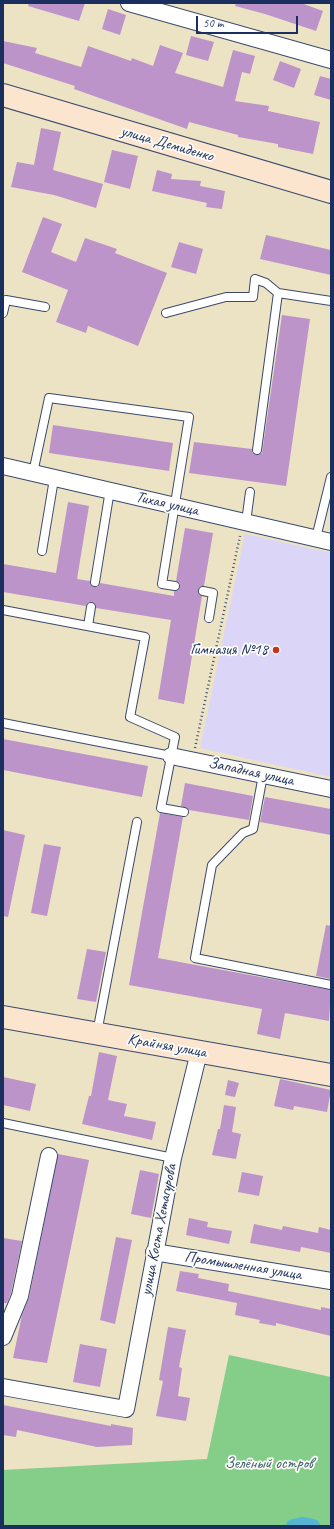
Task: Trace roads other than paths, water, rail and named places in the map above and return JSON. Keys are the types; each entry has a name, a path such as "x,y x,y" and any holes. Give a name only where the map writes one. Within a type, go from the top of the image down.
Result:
{"main road":[{"name":"улица Демиденко","path":"3,96 331,192"},
{"name":"Крайняя улица","path":"3,1017 331,1075"}],"street":[{"path":"129,3 331,60"},
{"name":"Тихая улица","path":"3,466 176,506 244,525 323,540"},
{"name":"Западная улица","path":"171,756 331,789"},
{"name":"улица Коста Хетагурова","path":"3,1387 126,1409 154,1252 173,1158 200,1052"},
{"path":"3,1337 20,1296 49,1156"},
{"name":"Промышленная улица","path":"154,1252 331,1281"}],"lane":[{"path":"166,313 226,297 253,297 255,279 266,283 278,293 331,301"},
{"path":"257,450 278,293"},
{"path":"3,313 6,300 45,307"},
{"path":"33,473 49,398 189,417 176,506 162,584 175,586"},
{"path":"323,540 331,477"},
{"path":"42,551 54,478"},
{"path":"95,582 110,490"},
{"path":"244,525 250,492"},
{"path":"203,591 214,593 209,618"},
{"path":"88,626 91,607"},
{"path":"3,610 145,637 130,717 175,737 161,808 184,812"},
{"path":"3,723 171,756"},
{"path":"263,775 253,829 243,833 212,865 195,958 331,985"},
{"path":"97,1034 137,822"},
{"path":"3,1123 173,1158"}],"waterway":[{"path":"293,1526 302,1524 313,1526"}],"place":[{"name":"Гимназия №18","path":"276,650"}],"park label":[{"name":"Зелёный остров","path":"269,1464"}]}
